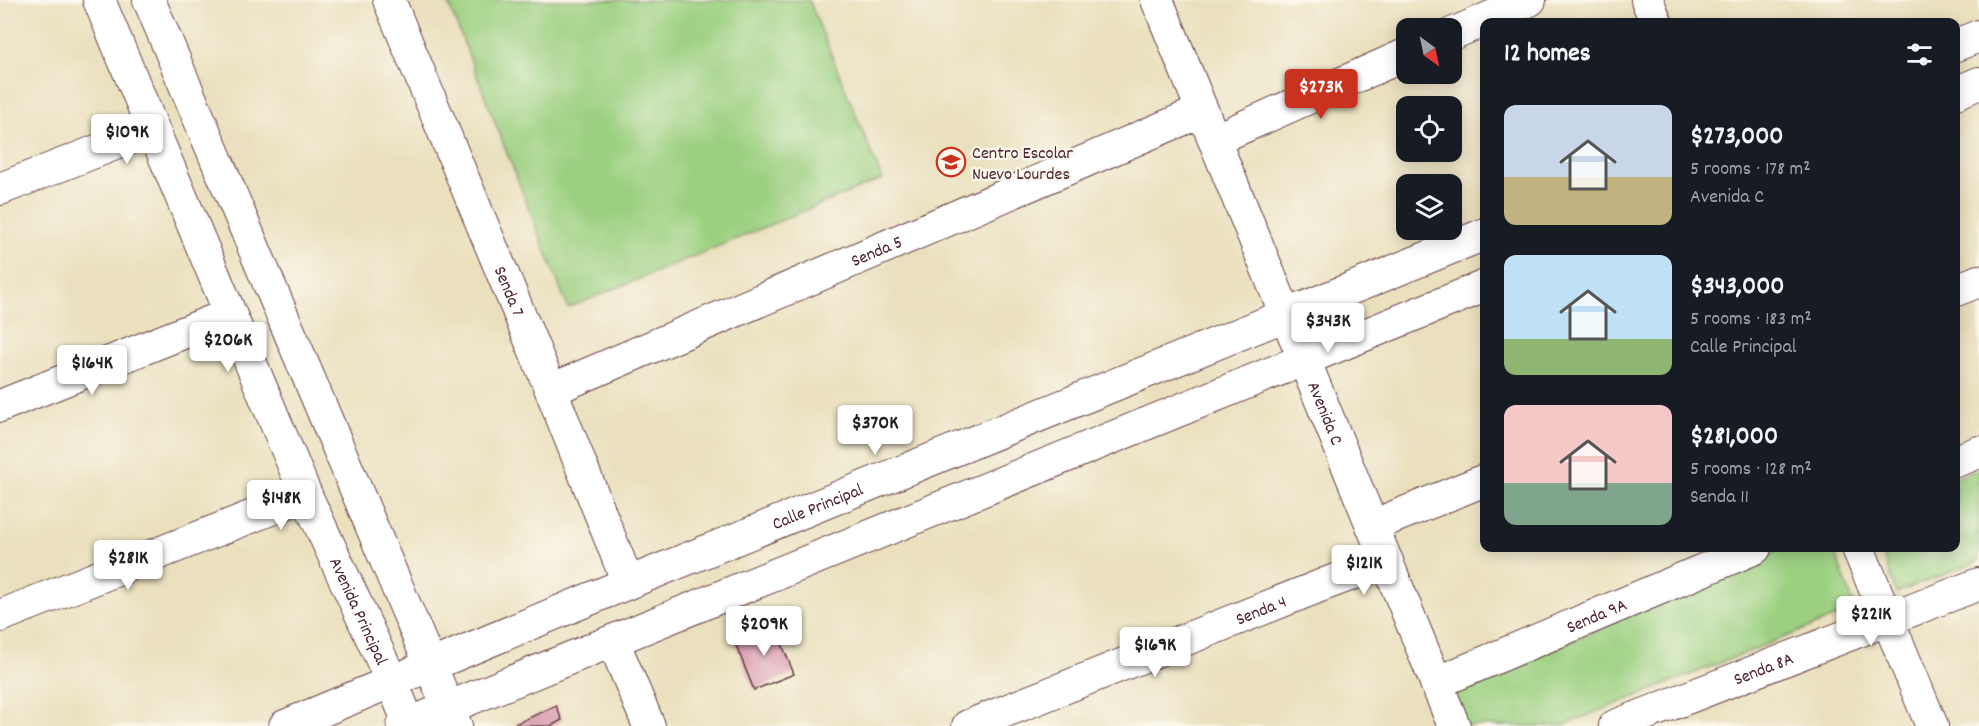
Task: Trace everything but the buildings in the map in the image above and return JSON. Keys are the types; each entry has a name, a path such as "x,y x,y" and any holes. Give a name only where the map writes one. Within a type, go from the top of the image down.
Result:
{"street":[{"name":"Avenida Principal","path":"99,0 306,495 392,682 408,725"},
{"path":"149,0 453,717"},
{"name":"Senda 7","path":"389,0 551,390 628,583"},
{"name":"Avenida C","path":"1157,0 1454,726"},
{"path":"1489,18 1530,0"},
{"path":"1647,0 1654,18"},
{"path":"1462,30 1480,22"},
{"path":"1960,43 1979,36"},
{"path":"1214,140 1396,59"},
{"path":"1960,91 1979,83"},
{"name":"Senda 5","path":"551,390 1202,111"},
{"path":"0,189 153,129"},
{"name":"Calle Principal","path":"285,726 628,583 1480,236"},
{"path":"1960,288 1979,281"},
{"path":"408,725 453,717 613,641 1480,288"},
{"path":"0,406 230,314"},
{"path":"1960,459 1979,452"},
{"path":"1372,526 1480,482"},
{"path":"0,616 306,495"},
{"name":"Senda 9A","path":"1436,683 1746,552"},
{"path":"1860,552 1932,726"},
{"name":"Senda 4","path":"968,726 1387,561"},
{"name":"Senda 8A","path":"1615,726 1979,584"},
{"path":"613,641 649,726"}],"green space":[{"path":"447,0 809,0 882,179 568,308"},
{"path":"1979,469 1979,561 1896,593 1882,552 1960,552 1960,476"},
{"path":"1774,552 1835,552 1856,609 1561,726 1456,726 1441,698"}],"place":[{"name":"Centro Escolar Nuevo Lourdes","path":"951,162"}]}
